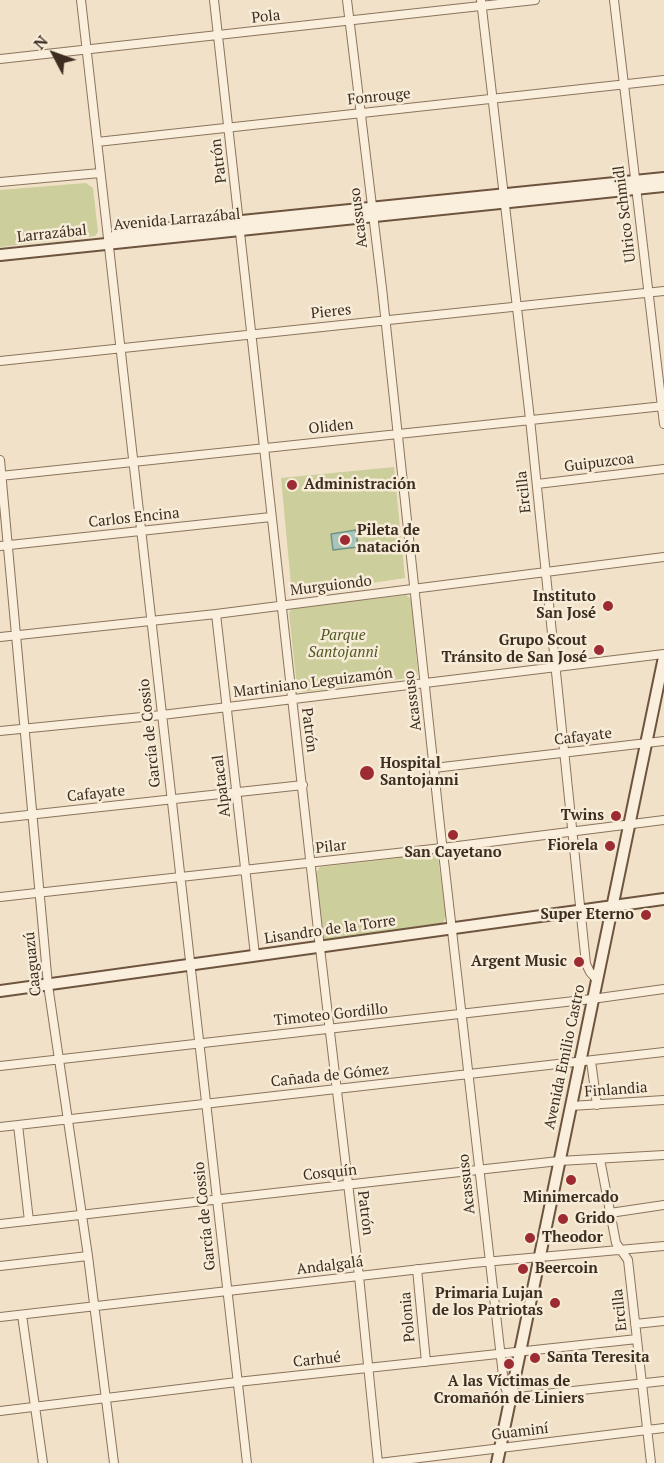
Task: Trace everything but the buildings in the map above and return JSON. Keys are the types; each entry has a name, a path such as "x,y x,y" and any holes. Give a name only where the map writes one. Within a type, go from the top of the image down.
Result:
{"street":[{"name":"García de Cossio","path":"81,0 247,1463"},
{"name":"Patrón","path":"214,0 379,1463"},
{"name":"Acassuso","path":"347,0 398,434 499,1353 504,1384 509,1398"},
{"name":"Pola","path":"0,59 350,21 481,3 535,0"},
{"name":"Ulrico Schmidl","path":"614,0 664,424"},
{"name":"Ercilla","path":"481,3 530,419 586,964 597,980"},
{"name":"Fonrouge","path":"97,142 664,80"},
{"path":"0,182 100,173"},
{"name":"Avenida Larrazábal","path":"108,242 635,184 664,178"},
{"name":"Avenida Larrazábal","path":"635,184 664,186"},
{"name":"Larrazábal","path":"0,255 108,242"},
{"name":"Pieres","path":"0,361 664,291"},
{"name":"Oliden","path":"1,476 663,406"},
{"name":"Caaguazú","path":"0,460 4,545 16,635 48,985 88,1256 114,1463"},
{"name":"Guipuzcoa","path":"537,484 664,469"},
{"name":"Carlos Encina","path":"4,545 272,517"},
{"name":"Murguiondo","path":"0,637 216,614 664,557"},
{"name":"Alpatacal","path":"216,614 255,956"},
{"name":"Martiniano Leguizamón","path":"0,731 162,715 664,655"},
{"name":"Avenida Emilio Castro","path":"496,1463 571,1106 586,1061 592,999 664,655"},
{"name":"Cafayate","path":"435,768 664,741"},
{"name":"Cafayate","path":"0,818 303,785"},
{"name":"Pilar","path":"0,897 442,848 664,820"},
{"name":"Lisandro de la Torre","path":"0,991 664,899"},
{"name":"Timoteo Gordillo","path":"0,1066 59,1061 664,989"},
{"name":"Cañada de Gómez","path":"0,1127 664,1052"},
{"path":"586,1061 597,1105"},
{"name":"Finlandia","path":"571,1106 664,1100"},
{"path":"18,1125 29,1221"},
{"name":"Cosquín","path":"0,1224 479,1169 559,1161 664,1155"},
{"name":"Ercilla","path":"600,1159 616,1243 628,1260 651,1463"},
{"path":"610,1213 664,1205"},
{"name":"Andalgalá","path":"0,1317 417,1269 664,1246"},
{"path":"0,1266 88,1256"},
{"name":"Polonia","path":"417,1269 426,1362"},
{"path":"22,1314 43,1463"},
{"path":"635,1324 664,1321"},
{"name":"Carhué","path":"0,1412 520,1350 637,1339"},
{"path":"509,1398 664,1382"},
{"name":"Guaminí","path":"379,1463 664,1428"}],"green space":[{"path":"86,183 93,188 98,232 95,236 0,247 0,190"},
{"path":"394,467 405,578 292,595 281,478"},
{"name":"Parque Santojanni","path":"406,595 411,599 418,675 303,692 297,687 289,613 292,608"},
{"path":"433,854 438,858 446,917 442,924 327,941 324,939 316,873 320,867"}],"water":[{"name":"Pileta de natación","path":"356,530 358,547 333,550 331,534"}],"place":[{"name":"Administración","path":"292,485"},
{"name":"Pileta de natación","path":"345,540"},
{"name":"Instituto San José","path":"608,606"},
{"name":"Grupo Scout Tránsito de San José","path":"599,650"},
{"name":"Hospital Santojanni","path":"367,773"},
{"name":"Twins","path":"616,816"},
{"name":"San Cayetano","path":"453,835"},
{"name":"Fiorela","path":"610,846"},
{"name":"Super Eterno","path":"646,915"},
{"name":"Argent Music","path":"579,962"},
{"name":"Minimercado","path":"571,1180"},
{"name":"Grido","path":"563,1219"},
{"name":"Theodor","path":"530,1238"},
{"name":"Beercoin","path":"523,1269"},
{"name":"Primaria Lujan de los Patriotas","path":"555,1303"},
{"name":"Santa Teresita","path":"535,1358"},
{"name":"A las Víctimas de Cromañón de Liniers","path":"509,1364"}]}
